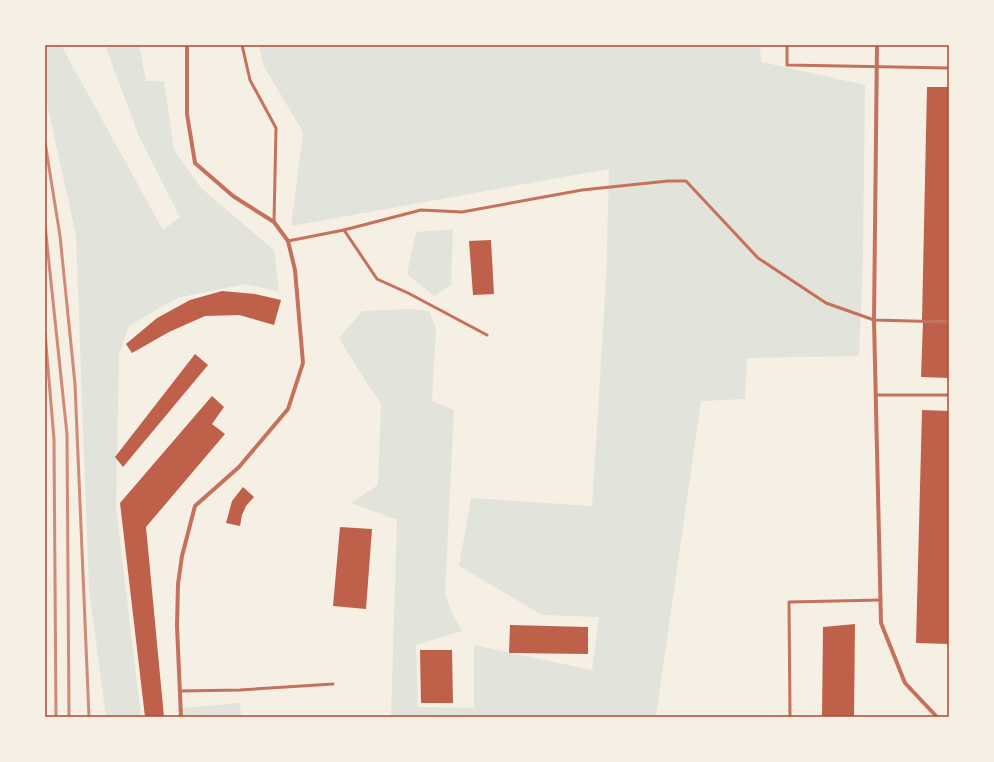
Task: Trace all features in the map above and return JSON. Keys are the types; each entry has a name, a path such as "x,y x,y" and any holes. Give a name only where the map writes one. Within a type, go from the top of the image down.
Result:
{"street":[{"path":"181,717 177,626 178,584 182,556 195,506 240,467 288,409 303,363 295,270 288,241 274,222 233,196 195,163 187,114 187,45"},
{"path":"877,45 874,320 881,623 905,683 937,717"}],"lane":[{"path":"242,45 250,80 276,128 274,222"},
{"path":"787,45 787,65 949,68"},
{"path":"288,241 344,230 421,210 462,212 582,190 668,181 686,181 758,258 826,302 874,320 949,322"},
{"path":"344,230 377,279 487,336"},
{"path":"876,395 949,395"},
{"path":"790,717 789,602 881,600"},
{"path":"180,691 240,690 334,684"}],"shaded area":[{"path":"45,45 61,45 163,230 180,217 138,134 105,45 139,45 146,81 164,81 174,150 201,188 274,250 279,292 245,284 177,298 129,326 119,354 116,507 141,717 106,717 89,590 76,236 45,94"},
{"path":"259,45 759,45 762,62 865,85 863,256 859,356 747,358 745,399 701,401 656,716 760,715 760,717 391,717 397,520 351,503 378,485 381,403 339,338 362,311 410,309 429,311 436,328 432,401 454,410 445,593 451,611 462,631 416,645 418,707 474,708 474,645 592,670 599,617 542,615 459,566 471,498 592,506 606,280 609,169 291,226 303,132 263,65"},
{"path":"453,229 451,285 434,296 407,274 416,232"},
{"path":"240,703 241,717 183,717 181,708"}],"building":[{"path":"927,87 949,87 949,321 922,320"},
{"path":"491,240 494,294 473,295 469,241"},
{"path":"222,291 255,294 281,300 274,325 239,315 205,316 169,332 132,353 126,344 157,318 190,300"},
{"path":"923,322 949,323 949,378 921,377"},
{"path":"195,354 208,365 123,467 115,457"},
{"path":"212,396 224,407 212,424 225,434 146,527 164,717 145,717 120,503"},
{"path":"922,410 949,411 949,644 916,643"},
{"path":"243,487 254,497 246,506 242,515 240,526 226,523 232,501"},
{"path":"340,527 372,529 366,609 333,606"},
{"path":"855,624 854,717 822,717 823,627"},
{"path":"510,625 588,627 588,654 509,653"},
{"path":"420,650 452,650 453,703 421,703"}],"railway":[{"path":"45,142 60,236 75,384 89,717"},
{"path":"45,225 67,434 69,717"},
{"path":"45,333 54,439 56,717"}]}
